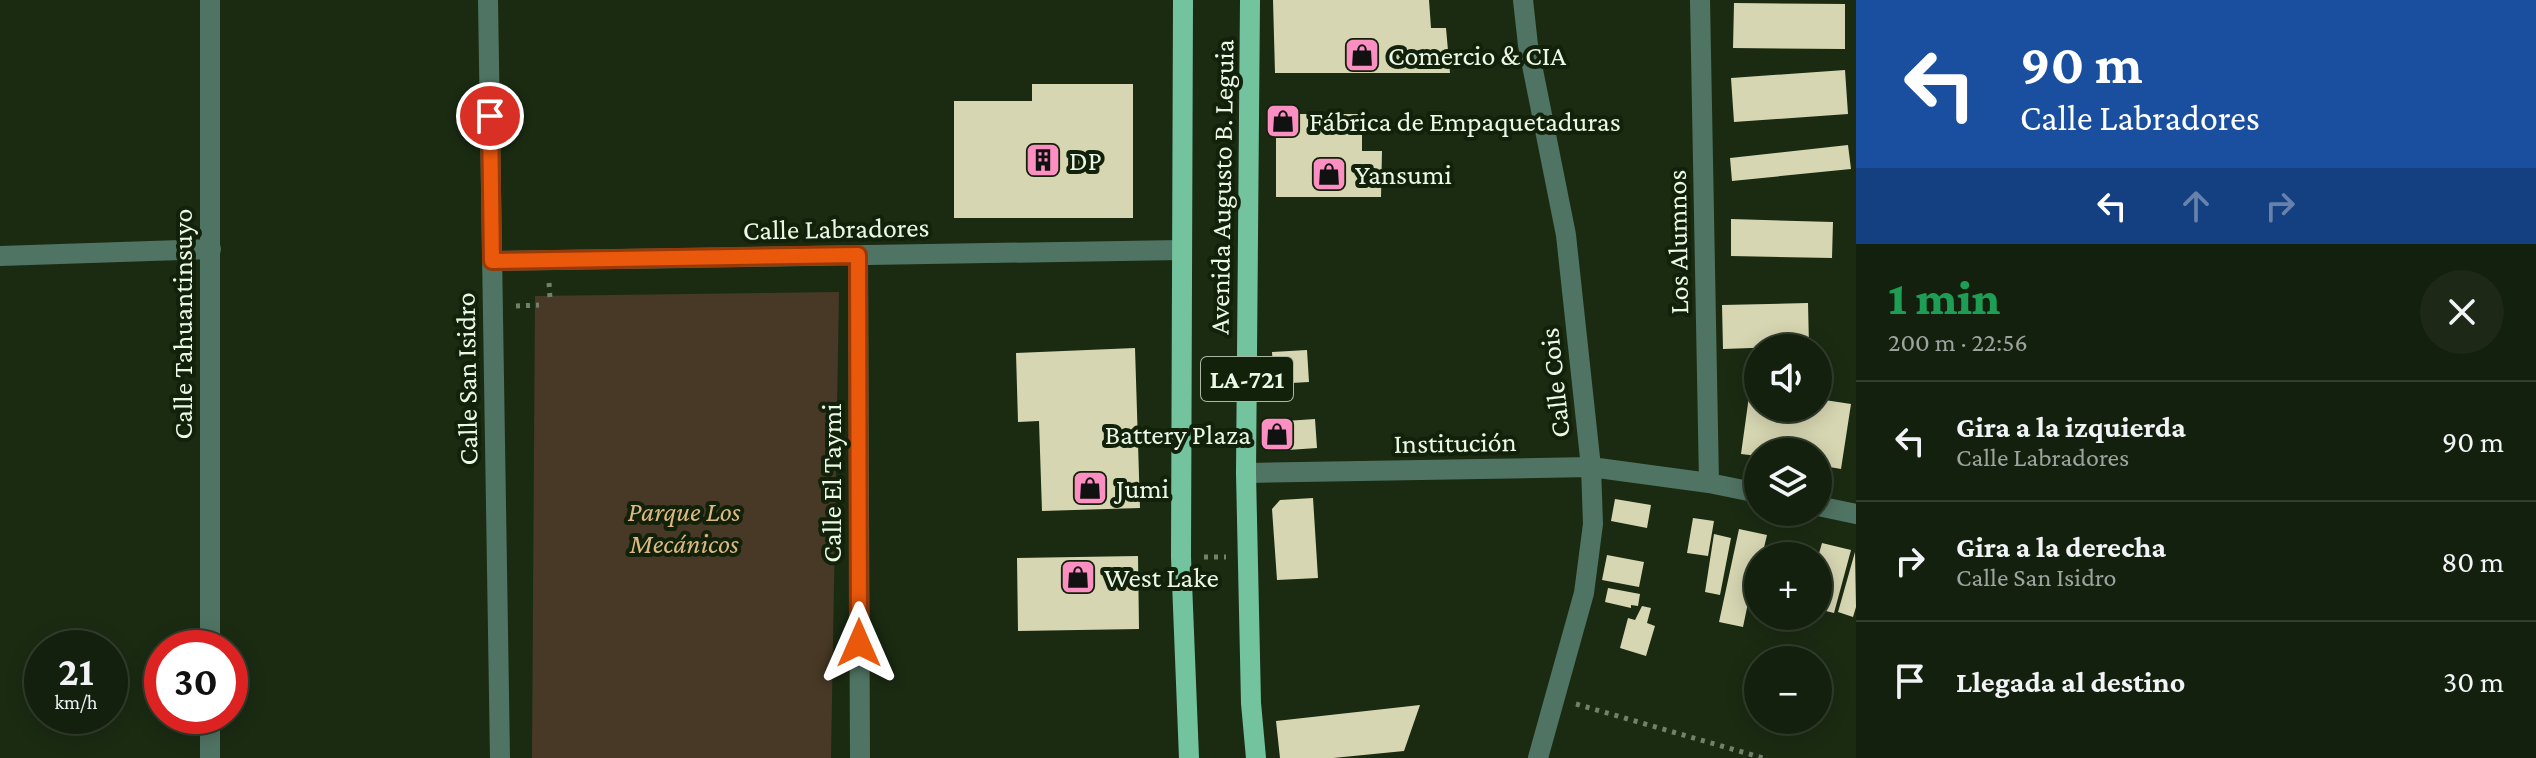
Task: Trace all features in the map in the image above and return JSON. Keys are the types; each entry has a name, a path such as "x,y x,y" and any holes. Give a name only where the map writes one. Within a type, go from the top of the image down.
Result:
{"main road":[{"name":"Avenida Augusto B. Leguia","path":"1183,0 1181,557 1189,758"},
{"name":"Avenida Augusto B. Leguia","path":"1250,0 1246,473 1251,703 1256,758"}],"street":[{"name":"Calle Tahuantinsuyo","path":"210,0 210,630"},
{"name":"Calle San Isidro","path":"488,0 500,758"},
{"name":"Calle Cois","path":"1523,0 1528,45 1566,235 1591,467 1593,524 1584,593 1538,758"},
{"name":"Los Alumnos","path":"1700,0 1709,483"},
{"path":"0,256 211,249"},
{"name":"Calle Labradores","path":"492,261 1181,250"},
{"name":"Calle El Taymi","path":"858,255 860,758"},
{"name":"Institución","path":"1246,473 1591,467 1744,490"},
{"path":"1832,509 1856,514"},
{"path":"210,734 210,758"}],"path":[{"path":"1195,557 1228,557"},
{"path":"1554,698 1763,758"}],"green space":[{"name":"Parque Los Mecánicos","path":"839,292 831,758 532,758 535,296"}],"building":[{"path":"1273,0 1429,0 1431,28 1446,28 1450,73 1275,73"},
{"path":"1734,3 1845,4 1845,49 1733,48"},
{"path":"1845,70 1848,114 1734,122 1731,78"},
{"name":"DP","path":"1032,84 1133,84 1133,218 954,218 954,101 1032,101"},
{"path":"1276,114 1362,114 1362,151 1382,151 1381,197 1276,197"},
{"path":"1848,145 1851,169 1732,181 1730,158"},
{"path":"1731,219 1833,222 1832,258 1731,256"},
{"path":"1808,303 1809,334 1744,334 1744,348 1723,349 1722,305"},
{"path":"1135,348 1140,508 1042,511 1039,421 1018,422 1016,353"},
{"path":"1307,350 1309,382 1274,384 1272,352"},
{"path":"1832,401 1851,404 1841,469 1832,467 1832,438 1744,438 1744,454 1741,454 1745,422 1832,422"},
{"path":"1315,419 1317,448 1273,451 1271,422"},
{"path":"1313,498 1318,578 1277,580 1272,509 1280,500"},
{"path":"1615,499 1651,505 1647,528 1611,521"},
{"path":"1693,518 1714,521 1708,556 1687,553"},
{"path":"1739,529 1767,535 1765,542 1744,542 1743,627 1719,622"},
{"path":"1714,534 1731,538 1720,595 1705,592"},
{"path":"1832,545 1851,550 1832,612"},
{"path":"1855,552 1856,607 1853,617 1838,612"},
{"path":"1607,555 1644,562 1639,587 1602,580"},
{"path":"1138,556 1139,629 1018,631 1017,558"},
{"path":"1608,588 1640,594 1638,606 1631,605 1631,608 1605,602"},
{"path":"1642,606 1651,608 1647,623 1655,626 1646,656 1620,648 1628,618 1635,620"},
{"path":"1420,705 1404,751 1333,758 1280,758 1276,721"}],"place":[{"name":"Comercio & CIA","path":"1362,55"},
{"name":"Fábrica de Empaquetaduras","path":"1283,121"},
{"name":"DP","path":"1043,160"},
{"name":"Yansumi","path":"1329,174"},
{"name":"Battery Plaza","path":"1277,434"},
{"name":"Jumi","path":"1090,488"},
{"name":"West Lake","path":"1078,577"}],"route":[{"path":"490,116 492,261 858,255 859,643"}]}
